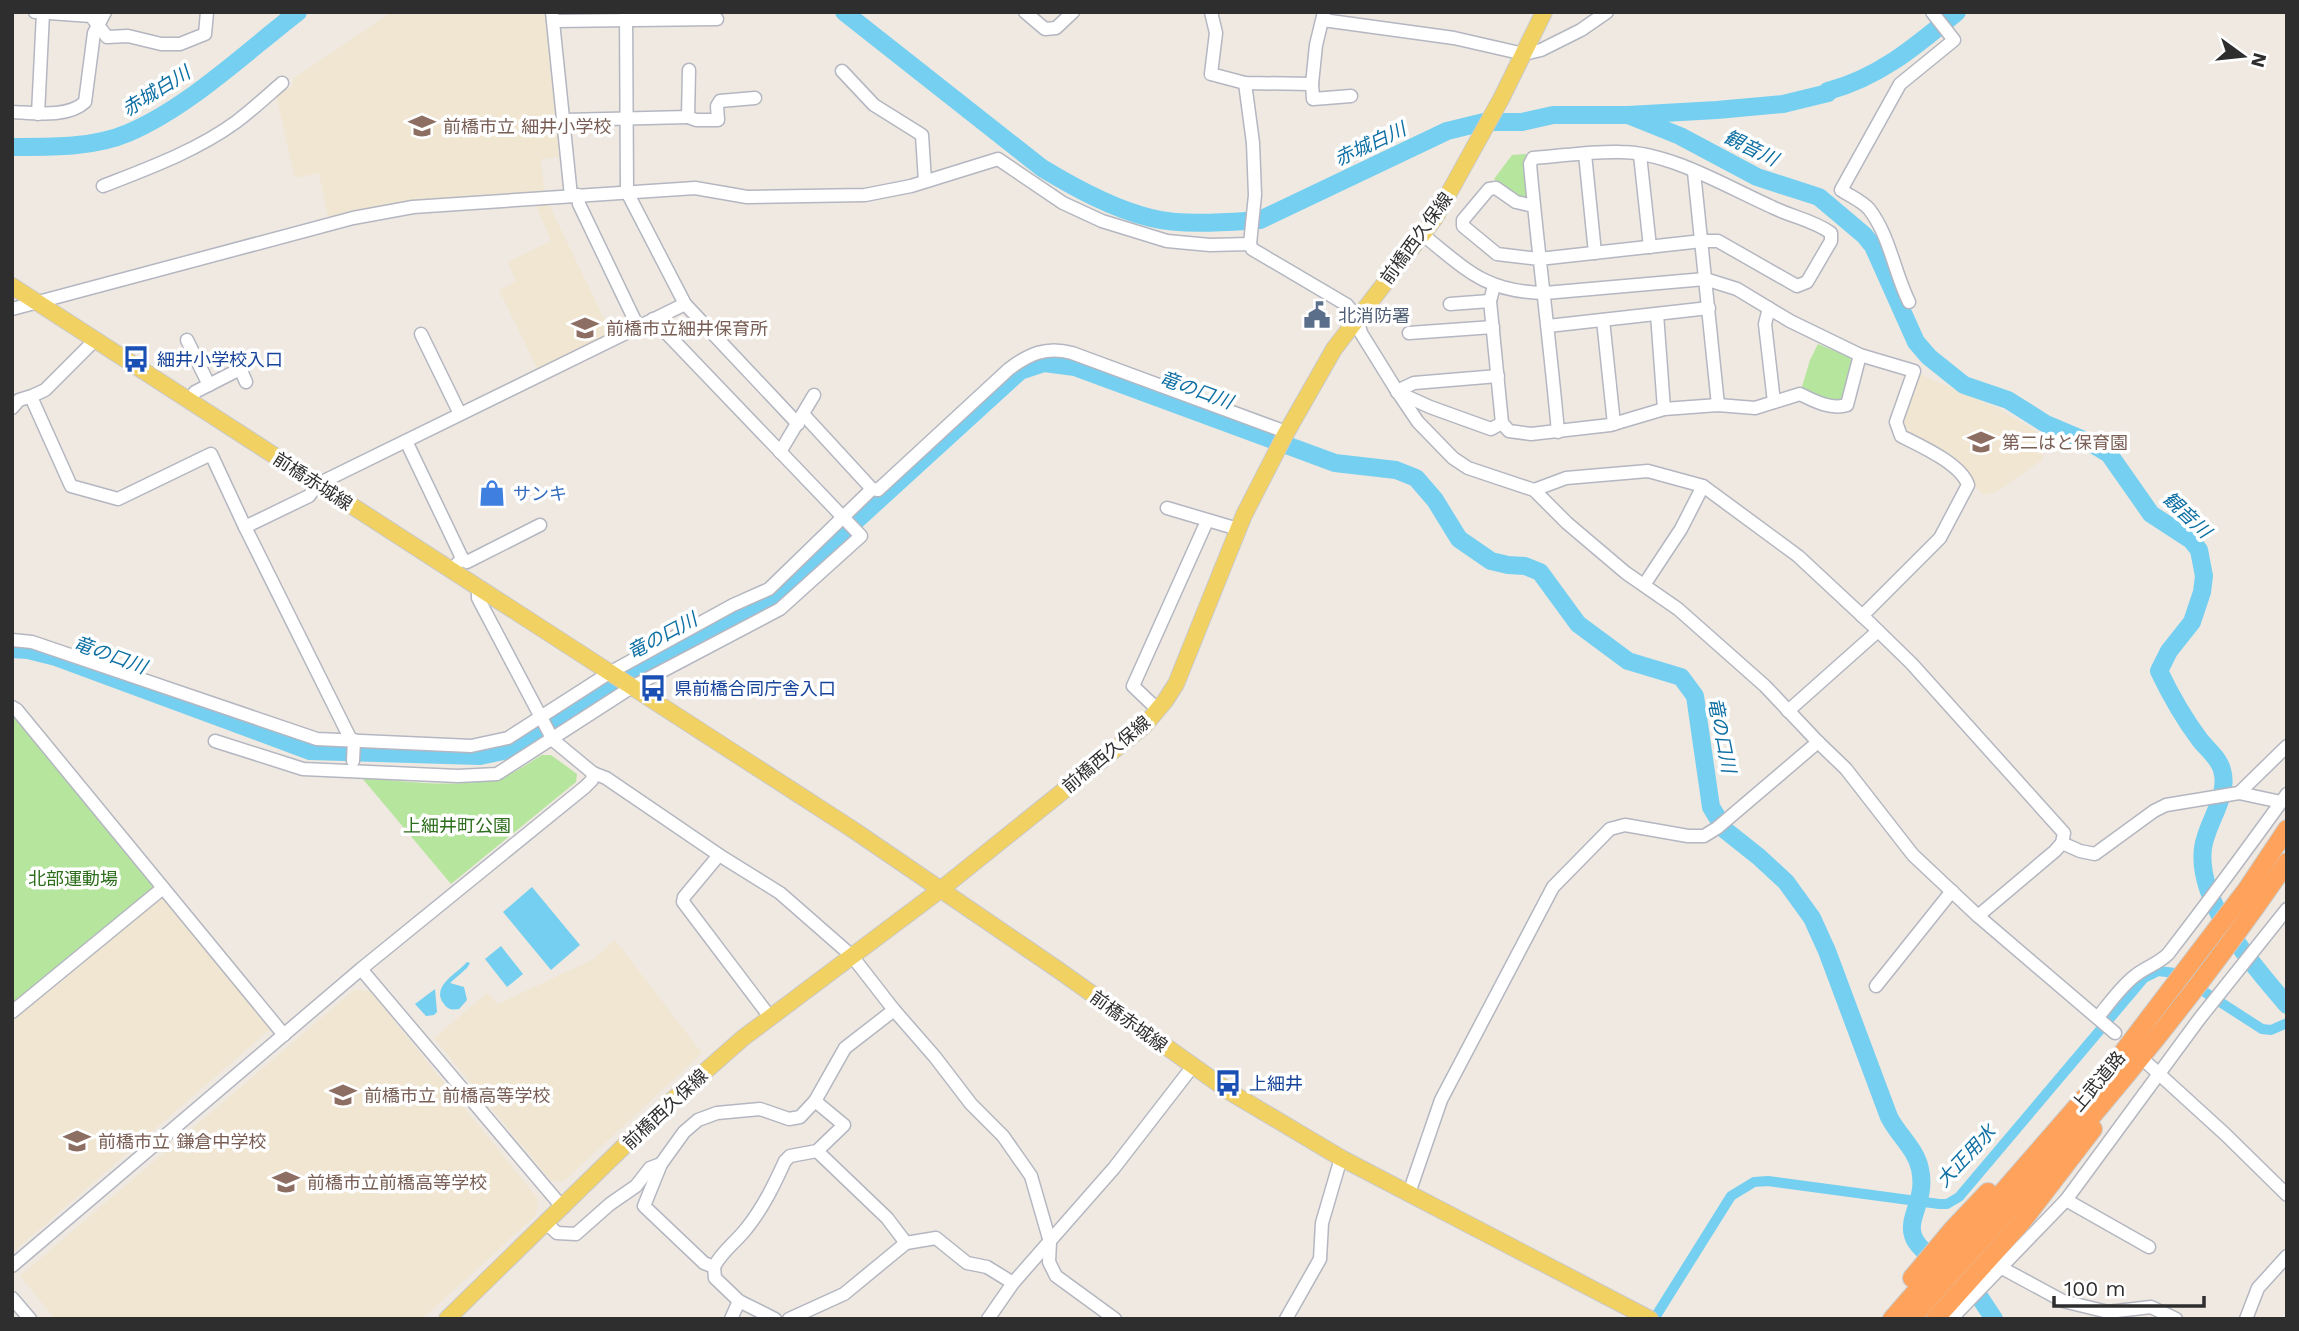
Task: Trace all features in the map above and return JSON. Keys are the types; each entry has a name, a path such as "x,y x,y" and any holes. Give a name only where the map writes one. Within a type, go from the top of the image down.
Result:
{"highway":[{"name":"上武道路","path":"2254,894 2287,829"},
{"name":"上武道路","path":"1911,1319 1958,1244 2039,1136 2115,1063 2183,988 2254,894 2287,862"},
{"name":"上武道路","path":"1958,1244 2075,1136 2141,1064 2183,988"},
{"path":"1935,1319 2062,1173 2141,1064"},
{"path":"1878,1319 1920,1269 1958,1244"},
{"name":"上武道路","path":"1892,1319 1944,1270"}],"main road":[{"name":"前橋西久保線","path":"447,1319 659,1112 743,1038 940,890 1143,726 1157,710 1176,684 1183,669 1238,529 1285,434 1334,349 1435,218 1499,102 1544,12"},
{"name":"前橋赤城線","path":"12,286 318,484 457,564 478,587 852,829 1057,969 1230,1092 1341,1158 1649,1318"}],"street":[{"path":"35,12 91,16 107,37 128,36 161,44 180,44 205,34 208,12"},
{"path":"12,111 38,114 77,110 85,102 94,33 105,12"},
{"path":"1025,12 1045,29 1056,28 1073,12"},
{"path":"1211,12 1216,33 1211,74 1245,83 1312,84"},
{"path":"1351,96 1312,99 1316,45 1323,16 1454,38 1524,54 1541,50 1571,35 1607,12"},
{"path":"1909,302 1883,232 1867,207 1841,190 1900,84 1954,40 1932,12"},
{"path":"38,114 43,13"},
{"path":"638,327 574,196 565,120 559,16 687,16 717,19"},
{"path":"626,16 627,192 685,304 872,489 878,490 1009,369 1029,354 1062,351 1072,353 1285,434"},
{"path":"688,117 689,70"},
{"path":"842,71 874,105 922,135 925,181"},
{"path":"103,186 160,164 201,143 234,123 282,83"},
{"path":"1245,83 1253,144 1255,195 1250,242 1252,249 1346,305 1357,317 1361,333 1418,422 1453,458 1468,468 1534,491 1567,523 1688,618 1765,686 1846,769 1913,855 1978,916 2106,1024 2130,980 2138,973 2158,964 2168,954 2284,798"},
{"path":"565,120 688,117 696,120 718,120 716,106 720,101 755,98"},
{"path":"1534,206 1516,202 1496,188 1489,189 1463,220 1463,226 1497,254 1539,259 1718,241 1797,286 1807,282 1831,241 1831,233 1817,223 1780,211 1654,157 1621,152 1533,158 1530,164 1534,206 1539,259 1549,326 1558,432"},
{"path":"1585,154 1595,253"},
{"path":"1640,155 1650,247"},
{"path":"12,309 353,218 413,208 695,188 747,197 865,195 925,181 998,159 1063,203 1102,221 1167,241 1210,245 1250,242"},
{"path":"1694,172 1718,405"},
{"path":"1423,235 1478,278 1494,286 1521,292 1545,293 1705,279 1737,289 1860,355 1914,371 1896,422 1901,436 1932,452 1965,477 1968,485 1940,538 1862,615"},
{"path":"1494,286 1490,300 1502,423 1509,431 1531,434 1558,432 1614,424 1664,409 1718,405 1755,408 1800,394 1821,404 1840,407 1847,405 1860,355"},
{"path":"1450,304 1490,300"},
{"path":"245,527 309,496 318,484 685,304"},
{"path":"1549,326 1709,308"},
{"path":"1769,308 1765,324 1773,402"},
{"path":"1657,314 1664,409"},
{"path":"215,741 303,769 458,776 497,774 631,687 780,609 861,536 653,319"},
{"path":"1603,320 1614,424"},
{"path":"1409,333 1493,327"},
{"path":"421,334 460,414"},
{"path":"12,408 19,400 45,390 95,340"},
{"path":"187,340 209,385"},
{"path":"190,401 195,392 238,364 246,382"},
{"path":"1397,391 1414,383 1498,376"},
{"path":"1397,391 1430,407 1491,429 1502,423"},
{"path":"780,452 814,395"},
{"path":"31,397 71,486 118,499 211,454 353,741 353,761"},
{"path":"406,441 457,564 467,562 540,526"},
{"path":"1534,491 1566,478 1648,471 1703,486 1798,556 1862,615 1912,664 2061,828 2065,836 2062,843 1978,916"},
{"path":"1644,585 1681,529 1703,486"},
{"path":"12,640 32,642 317,739 471,746 508,738 612,674 733,605 769,589 845,519 872,489"},
{"path":"1167,508 1238,529"},
{"path":"1157,710 1133,686 1208,521"},
{"path":"478,587 478,598 553,740 593,773 606,778 780,893 852,956 971,1104 1003,1136 1031,1176 1049,1242 1049,1262 1056,1276 1115,1319"},
{"path":"1788,711 1878,631"},
{"path":"12,707 284,1035"},
{"path":"1409,1193 1441,1100 1553,887 1610,829 1625,825 1688,836 1704,836 1818,742"},
{"path":"2234,794 2287,746"},
{"path":"12,1266 361,969 585,787 592,780 593,773"},
{"path":"2062,843 2095,854 2166,805 2234,794 2284,798"},
{"path":"719,855 684,897 683,902 770,1017"},
{"path":"12,1012 163,888"},
{"path":"1876,986 1952,891"},
{"path":"1951,1319 2066,1200 2160,1076 2200,1018 2287,909"},
{"path":"361,969 563,1208"},
{"path":"714,1267 704,1263 644,1206 661,1164 684,1132 698,1120 717,1113 760,1110 789,1119 800,1117 815,1101 845,1048 894,1010"},
{"path":"2141,1064 2160,1076 2226,1135 2287,1195"},
{"path":"988,1319 1013,1283 1114,1168 1193,1066"},
{"path":"775,1319 739,1301 715,1278 714,1267 764,1205 785,1161 790,1156 817,1151 844,1125 815,1101"},
{"path":"817,1151 887,1218 906,1243"},
{"path":"1286,1319 1320,1259 1322,1223 1341,1158"},
{"path":"546,1223 558,1233 576,1234 610,1204 636,1186 650,1168 661,1164"},
{"path":"2066,1200 2149,1247"},
{"path":"789,1319 844,1294 906,1243 936,1238 967,1263 987,1267 1013,1283"},
{"path":"2246,1319 2258,1288 2287,1256"},
{"path":"1996,1272 2063,1301 2108,1312 2151,1307 2176,1319"},
{"path":"12,1298 30,1319"},
{"path":"732,1319 739,1301"}],"shaded area":[{"name":"前橋市立 細井小学校","path":"392,12 547,12 564,156 541,159 545,195 329,221 319,173 295,178 276,96 292,86 294,78"},
{"path":"548,203 612,335 539,372 499,290 516,281 508,262 551,241 536,205"},
{"name":"第二はと保育園","path":"1919,374 1999,409 2041,434 2043,459 1998,491 1984,495 1903,432 1899,425"},
{"name":"前橋市立 鎌倉中学校","path":"162,897 270,1029 12,1253 12,1019"},
{"path":"615,940 702,1053 564,1181 551,1181 434,1038 487,993 498,1004 594,959"},
{"name":"前橋市立 前橋高等学校","path":"354,990 370,991 538,1199 536,1215 422,1319 55,1319 20,1276"}],"green space":[{"path":"1526,154 1529,196 1525,201 1494,179 1512,155"},
{"path":"1818,344 1849,357 1853,363 1845,400 1839,403 1801,390"},
{"name":"北部運動場","path":"12,709 155,883 154,892 12,1008"},
{"name":"上細井町公園","path":"542,755 551,755 577,774 576,782 451,884 362,778 469,783 509,774"}],"water":[{"path":"532,887 580,945 551,970 503,912"},
{"path":"501,946 523,974 507,987 485,959"},
{"path":"467,962 470,963 467,968 450,983 464,987 467,1000 459,1009 449,1008 444,1004 440,991 447,980"},
{"path":"435,989 437,1012 426,1016 415,1004"}],"waterway":[{"name":"赤城白川","path":"12,147 86,144 128,133 195,94 298,12"},
{"name":"赤城白川","path":"844,12 1055,176 1095,197 1137,214 1177,222 1205,223 1260,220 1447,131 1484,122 1522,122 1553,115 1628,115 1717,110 1783,104 1828,93 1864,78 1897,59 1957,12"},
{"name":"観音川","path":"1628,115 1680,136 1757,177 1819,197 1873,246 1916,342 1929,357 1964,385 2008,400 2046,424 2091,443 2109,454 2151,514 2191,540 2199,550 2204,576 2202,592 2192,622 2169,651 2159,671 2183,715 2222,770 2223,790 2203,848 2203,869 2209,890 2218,912 2244,953 2287,1005"},
{"name":"竜の口川","path":"12,649 56,657 310,751 480,756 508,750 638,672 777,599 838,537 1020,371 1044,363 1075,367 1335,463 1396,470 1416,478 1435,500 1459,539 1491,561 1525,566 1540,572 1578,624 1628,661 1681,677 1695,696 1711,807 1725,830 1786,882 1812,918 1889,1117 1918,1162 1921,1184 1913,1220 1915,1241 1925,1252 1943,1264"},
{"name":"大正用水","path":"1654,1319 1731,1196 1754,1182 1768,1181 1939,1204 1947,1204 1959,1197 2144,978 2158,971 2175,973 2262,1029 2271,1030 2287,1023"},
{"name":"竜の口川","path":"1967,1278 1994,1319"}],"place":[{"name":"前橋市立 細井小学校","path":"422,126"},
{"name":"北消防署","path":"1317,315"},
{"name":"前橋市立細井保育所","path":"585,328"},
{"name":"細井小学校入口","path":"136,359"},
{"name":"第二はと保育園","path":"1981,442"},
{"name":"サンキ","path":"492,493"},
{"name":"県前橋合同庁舎入口","path":"653,688"},
{"name":"上細井","path":"1228,1083"},
{"name":"前橋市立 前橋高等学校","path":"343,1095"},
{"name":"前橋市立 鎌倉中学校","path":"77,1141"},
{"name":"前橋市立前橋高等学校","path":"286,1182"}]}
